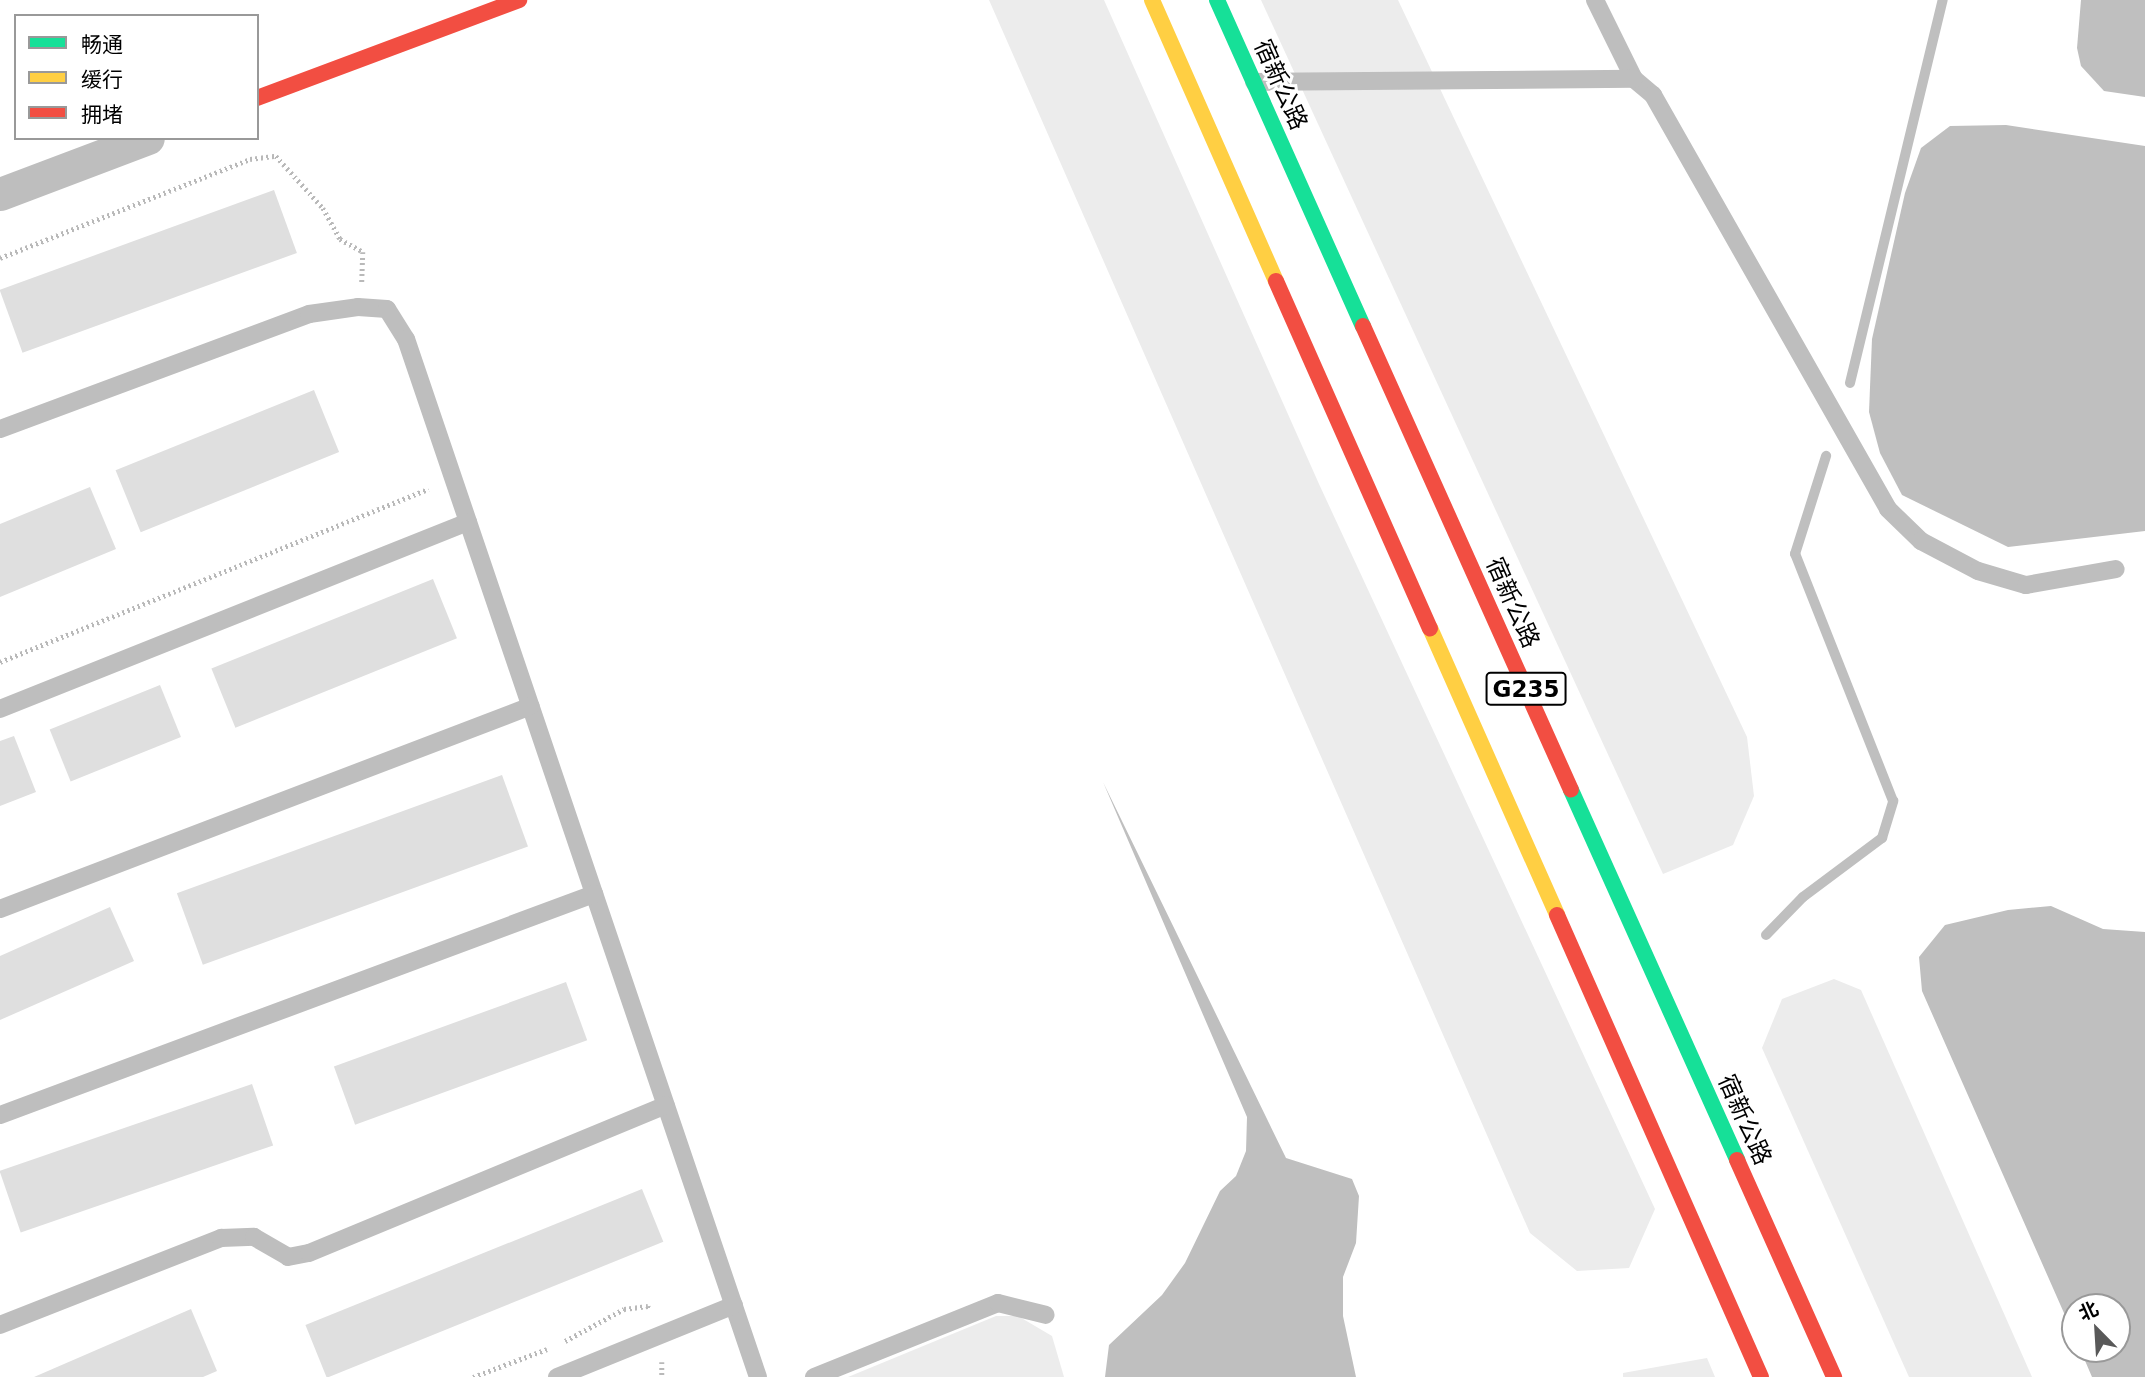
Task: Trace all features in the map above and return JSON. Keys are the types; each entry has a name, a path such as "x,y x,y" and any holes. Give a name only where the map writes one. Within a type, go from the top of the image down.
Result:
{"main road":[{"path":"259,97 519,0"},
{"path":"1152,0 1761,1377"},
{"name":"宿新公路","path":"1217,0 1834,1377"}],"street":[{"path":"0,194 143,140"}],"lane":[{"path":"1595,0 1634,79 1653,95 1888,509 1921,541 1978,570 2026,585 2116,569"},
{"path":"1254,82 1634,79"},
{"path":"0,429 309,314 358,307 387,309 406,339 758,1377"},
{"path":"0,709 468,522"},
{"path":"0,909 531,706"},
{"path":"0,1115 594,894"},
{"path":"0,1325 220,1238 254,1237 288,1256 309,1253 666,1105"},
{"path":"814,1377 998,1303 1046,1315"},
{"path":"557,1377 734,1306"}],"path":[{"path":"0,257 250,159 276,156 323,208 340,239 363,252 358,307"},
{"path":"0,662 453,479"}],"shaded area":[{"path":"989,0 1104,0 1319,484 1655,1209 1629,1268 1577,1271 1530,1233"},
{"path":"1261,0 1398,0 1747,737 1754,796 1733,845 1663,874"},
{"path":"2081,0 2145,0 2145,97 2104,91 2081,66 2077,48"},
{"path":"2006,125 2145,146 2145,531 2008,547 1902,495 1880,453 1869,412 1872,339 1905,193 1921,148 1950,126"},
{"path":"1103,782 1286,1158 1352,1179 1359,1196 1356,1243 1343,1277 1343,1316 1356,1377 1105,1377 1109,1345 1162,1295 1185,1263 1220,1191 1236,1176 1246,1151 1247,1117"},
{"path":"2051,906 2103,929 2145,932 2145,1377 2092,1377 2086,1363 2131,1363 2131,1293 2061,1293 2061,1306 1922,991 1919,957 1945,925 2008,910"},
{"path":"1834,979 1861,990 2032,1377 1909,1377 1762,1048 1782,999"},
{"path":"996,1316 1018,1316 1052,1336 1064,1377 848,1377"},
{"path":"1707,1358 1715,1377 1623,1377 1623,1373"}],"building":[{"path":"274,190 297,253 23,353 0,290"},
{"path":"314,390 339,452 141,532 116,470"},
{"path":"90,487 116,549 0,597 0,524"},
{"path":"433,579 457,638 235,728 211,669"},
{"path":"160,685 181,737 71,782 50,730"},
{"path":"14,736 36,792 0,806 0,741"},
{"path":"502,775 528,846 203,965 177,893"},
{"path":"110,907 134,961 0,1020 0,956"},
{"path":"566,982 587,1040 355,1125 334,1066"},
{"path":"252,1084 273,1145 21,1232 0,1171"},
{"path":"642,1189 663,1242 329,1377 326,1377 305,1325"},
{"path":"191,1309 217,1371 203,1377 34,1377"}],"waterway":[{"path":"1850,383 1943,0"},
{"path":"1766,935 1803,897 1882,838 1893,801 1795,554 1826,456"}],"traffic: fast":[{"path":"1217,0 1363,326"},
{"path":"1571,790 1737,1160"}],"traffic: slow":[{"path":"1152,0 1276,281"},
{"path":"1430,628 1557,915"}],"traffic: jam":[{"path":"259,97 519,0"},
{"path":"1276,281 1430,628"},
{"path":"1363,326 1571,790"},
{"path":"1557,915 1761,1377"},
{"path":"1737,1160 1834,1377"}]}
